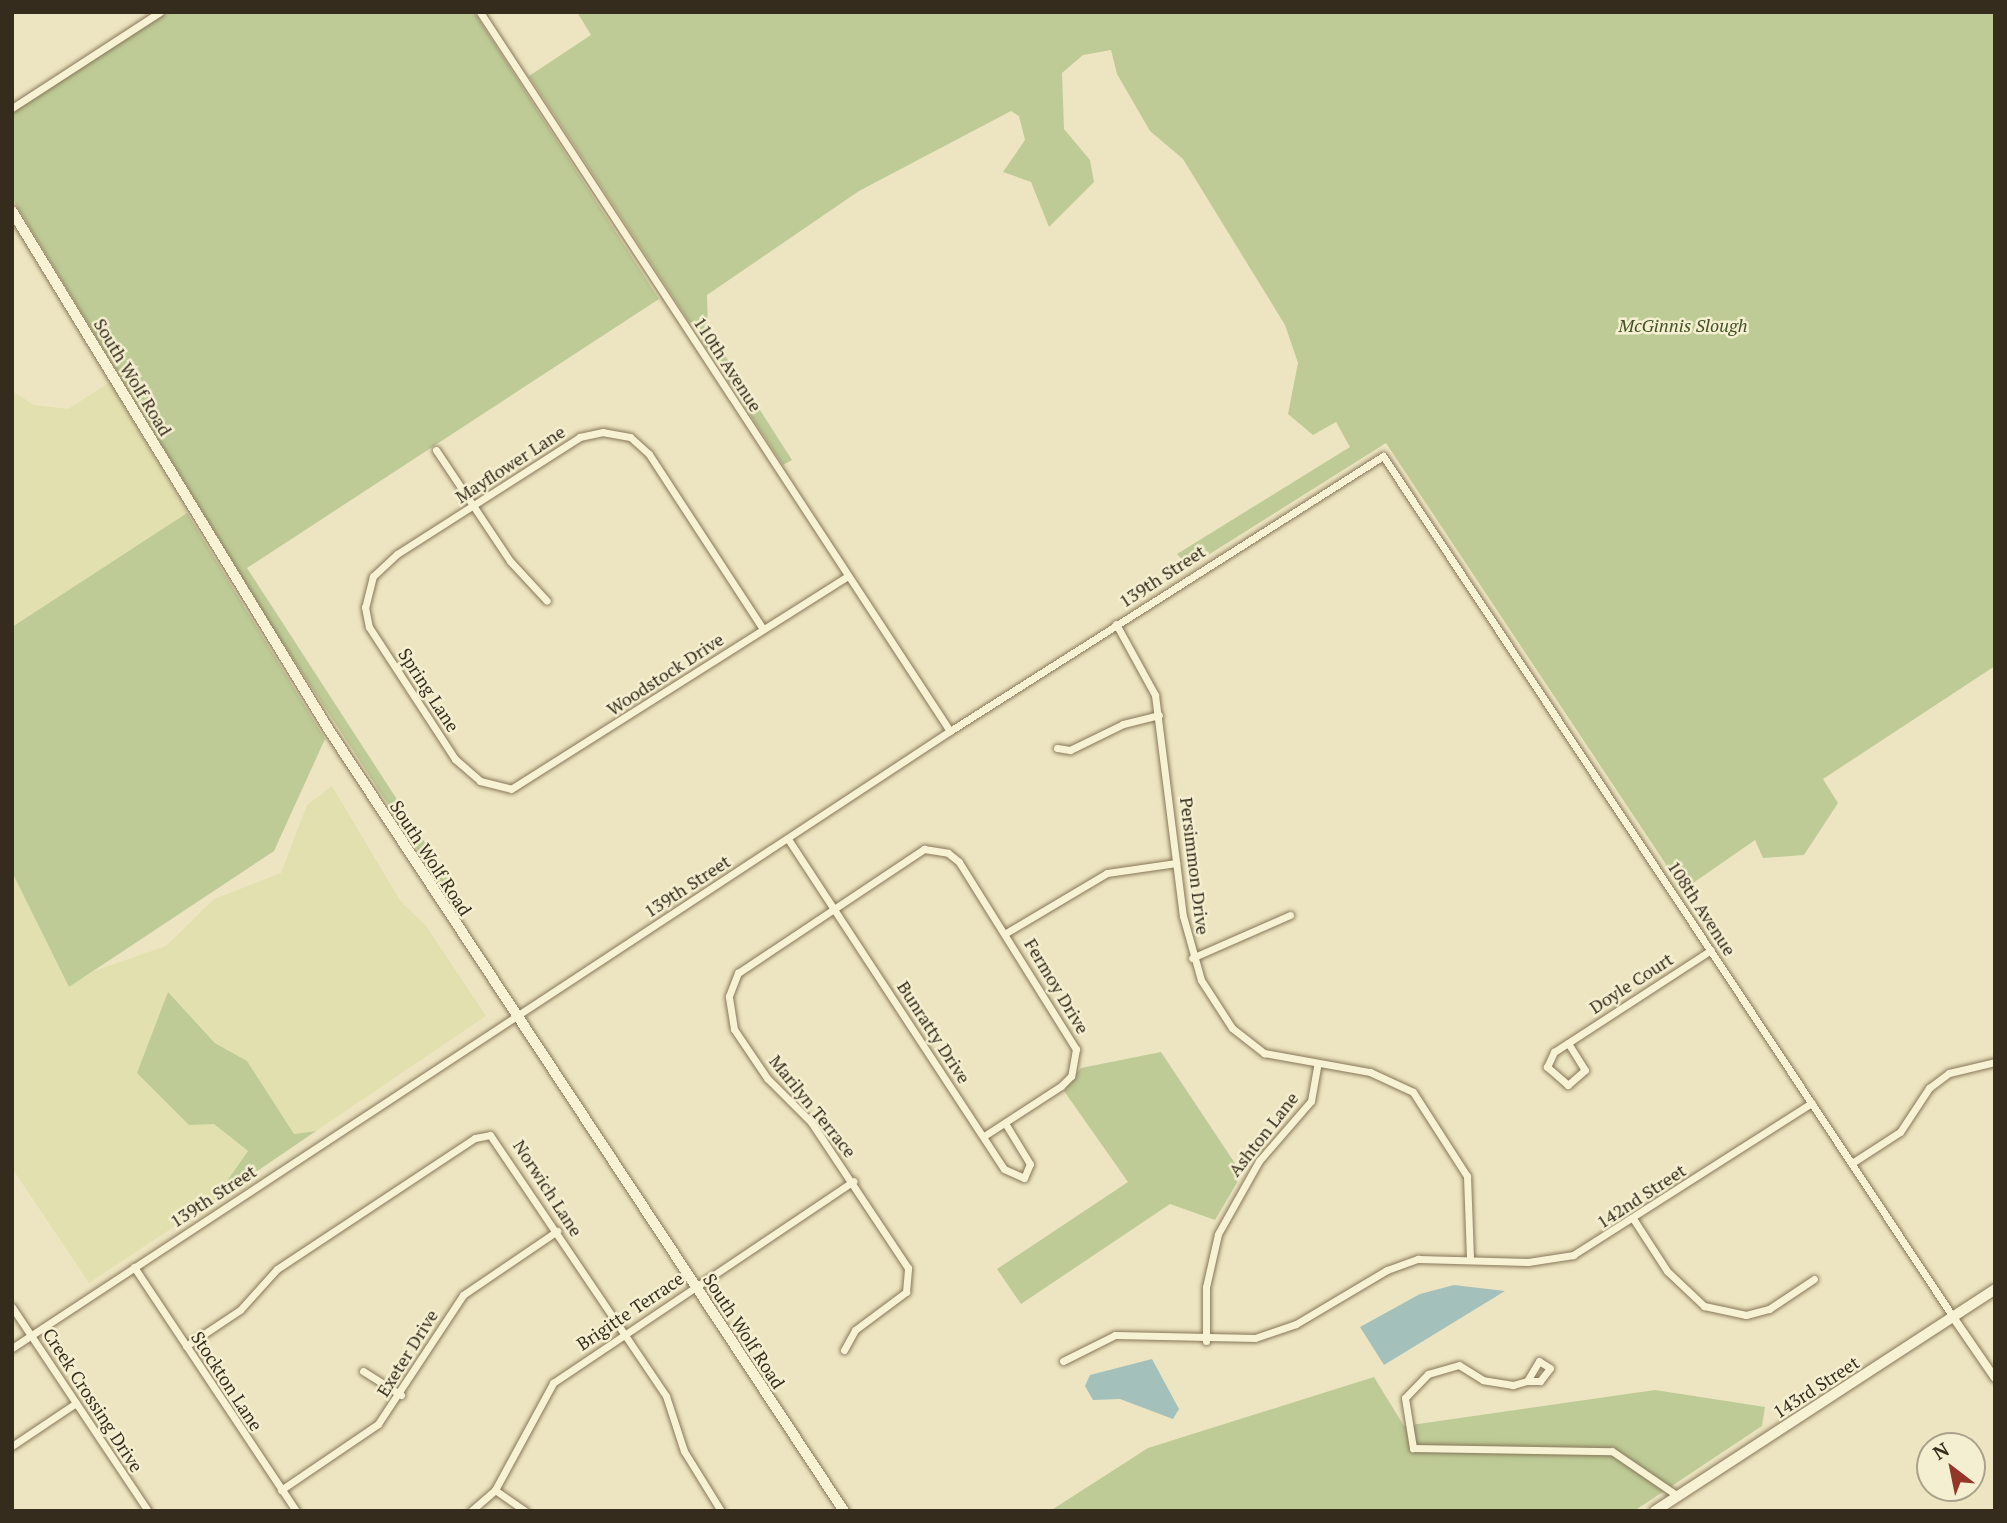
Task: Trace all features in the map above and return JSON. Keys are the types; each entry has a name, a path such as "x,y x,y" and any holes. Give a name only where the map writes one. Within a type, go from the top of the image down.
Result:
{"main road":[{"name":"South Wolf Road","path":"12,211 259,618 515,1016 844,1511"},
{"name":"143rd Street","path":"1655,1511 1995,1289"}],"street":[{"path":"12,108 160,12"},
{"name":"110th Avenue","path":"480,12 950,731"},
{"name":"Mayflower Lane","path":"367,590 384,564 580,437 630,437 649,454 763,629"},
{"path":"436,450 473,507 547,601"},
{"name":"139th Street","path":"12,1349 950,731 1382,457"},
{"name":"108th Avenue","path":"1382,457 1995,1378"},
{"name":"Woodstock Drive","path":"496,787 529,782 848,576"},
{"name":"Spring Lane","path":"367,590 369,627 455,759 496,787"},
{"name":"Persimmon Drive","path":"1116,624 1145,670 1159,715 1192,958 1216,1006 1248,1043 1284,1061 1391,1080 1432,1113 1466,1176 1471,1256"},
{"path":"1057,748 1070,750 1123,724 1159,715"},
{"name":"Bunratty Drive","path":"788,839 1011,1176 1024,1178 1030,1164 1005,1123"},
{"name":"Marilyn Terrace","path":"844,1350 855,1330 899,1300 909,1281 903,1255 811,1122 766,1077 729,1013 731,987 744,966 924,849 937,848 959,862 1006,933"},
{"path":"1006,933 1107,873 1177,863"},
{"path":"1192,958 1290,915"},
{"name":"Fermoy Drive","path":"984,1136 1061,1086 1077,1063 1074,1038 1006,933"},
{"name":"Doyle Court","path":"1568,1043 1585,1070 1568,1084 1546,1062 1568,1043 1711,950"},
{"path":"1852,1163 1900,1132 1929,1088 1949,1073 1995,1062"},
{"name":"Ashton Lane","path":"1206,1341 1206,1287 1218,1234 1259,1161 1311,1101 1317,1066"},
{"name":"142nd Street","path":"1063,1361 1115,1335 1206,1341 1255,1338 1296,1324 1403,1263 1471,1256 1550,1260 1596,1244 1812,1103"},
{"name":"Norwich Lane","path":"186,1346 240,1310 277,1269 475,1138 490,1135 500,1143 666,1396 684,1451 721,1511"},
{"name":"Brigitte Terrace","path":"471,1511 495,1490 553,1383 854,1181"},
{"path":"1634,1220 1673,1278 1704,1306 1746,1315 1769,1309 1814,1279"},
{"name":"Exeter Drive","path":"281,1490 366,1434 401,1395 463,1295 557,1231"},
{"name":"Stockton Lane","path":"134,1267 296,1511"},
{"name":"Creek Crossing Drive","path":"12,1307 148,1511"},
{"path":"1527,1381 1498,1384 1459,1365 1428,1374 1405,1398 1413,1448 1612,1451 1644,1467 1678,1496"},
{"path":"363,1371 401,1395"},
{"path":"12,1446 76,1403"},
{"path":"495,1490 525,1511"}],"shaded area":[{"path":"110,382 187,513 12,627 12,391 34,405 68,409"},
{"path":"332,786 401,902 426,926 486,1016 316,1131 294,1134 247,1061 216,1043 168,992 214,1124 248,1151 213,1201 89,1283 12,1168 12,872 69,987 94,971 166,946 214,899 281,873 307,805"}],"green space":[{"path":"168,12 474,12 659,299 247,568 468,909 459,913 275,631 12,198 12,113"},
{"name":"McGinnis Slough","path":"577,12 1995,12 1995,666 1823,779 1838,803 1804,855 1763,858 1755,840 1683,890 1386,443 1189,567 1177,554 1350,447 1336,422 1313,435 1288,414 1298,363 1285,325 1183,159 1150,131 1117,74 1111,50 1083,55 1062,73 1064,129 1090,160 1094,182 1049,227 1031,182 1003,172 1025,140 1019,116 1011,111 859,191 707,295 708,329 792,460 783,465 529,76 591,35"},
{"path":"187,513 325,739 274,851 69,987 12,872 12,627"},
{"path":"168,992 215,1043 247,1061 294,1134 316,1131 213,1201 248,1151 214,1124 189,1125 137,1073"},
{"path":"1161,1052 1242,1174 1215,1220 1170,1204 1021,1304 997,1269 1128,1182 1064,1091 1081,1068"},
{"path":"1374,1377 1404,1426 1655,1390 1765,1407 1762,1426 1634,1511 1050,1511 1148,1448"}],"water":[{"path":"1454,1285 1505,1291 1384,1365 1360,1327 1420,1294"},
{"path":"1152,1359 1179,1409 1173,1419 1120,1399 1093,1400 1085,1386 1090,1375"}]}
